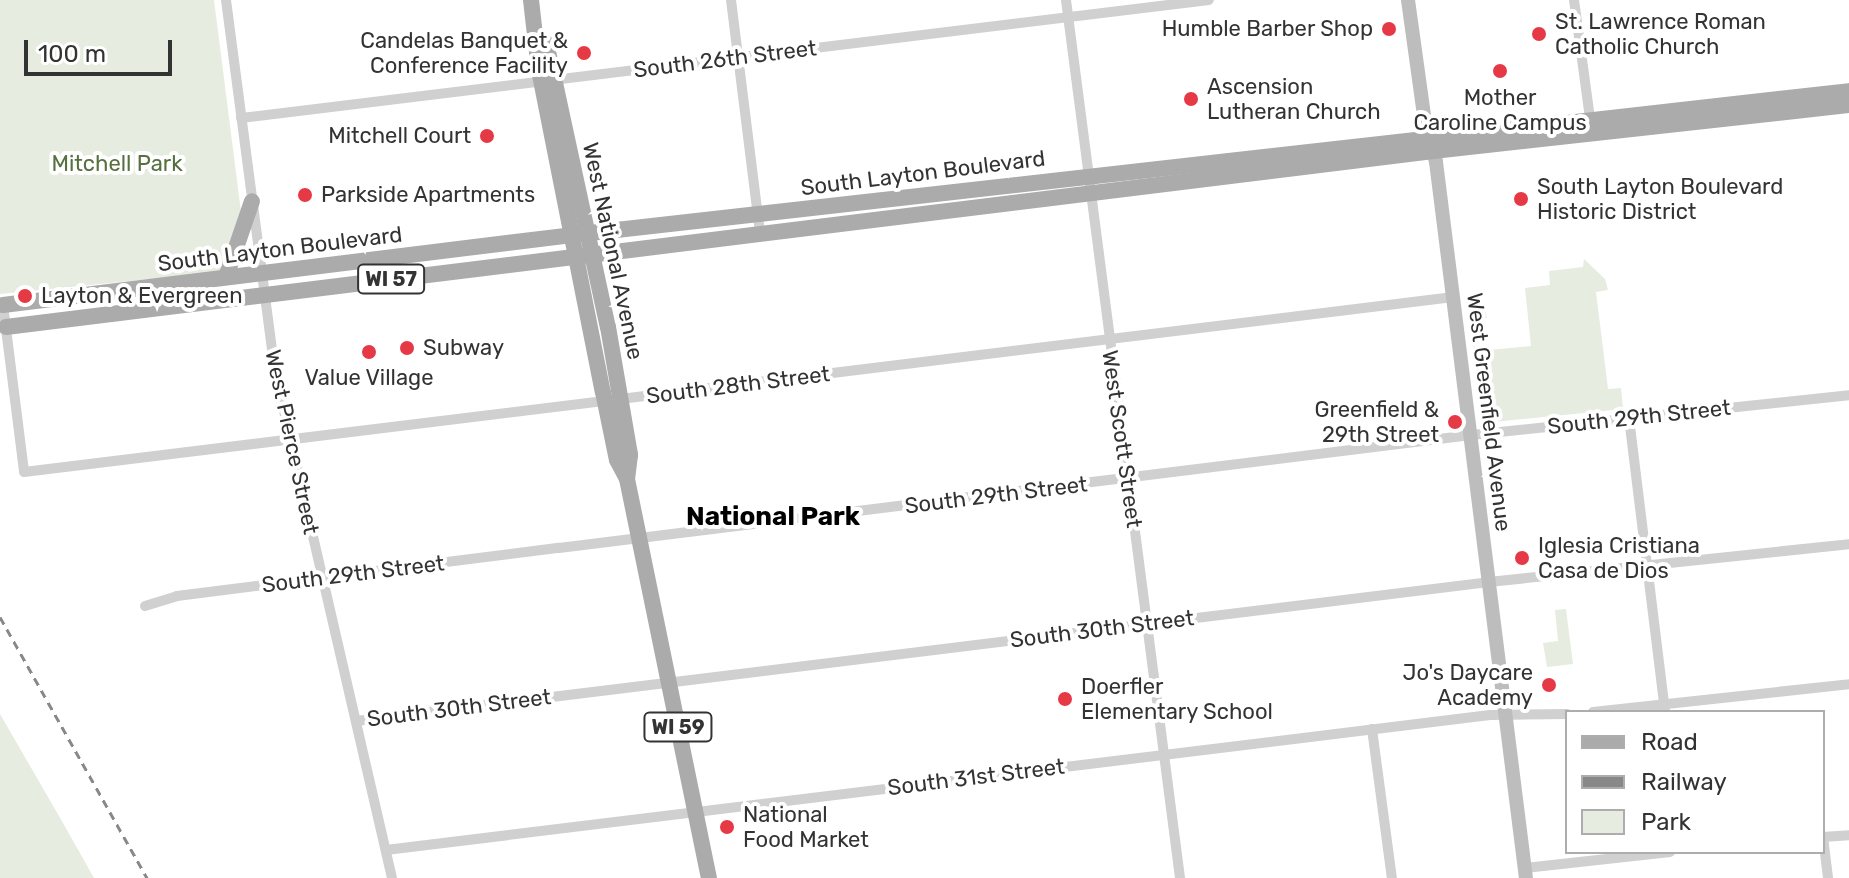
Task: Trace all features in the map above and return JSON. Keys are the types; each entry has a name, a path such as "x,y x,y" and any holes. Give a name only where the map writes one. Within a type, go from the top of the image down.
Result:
{"main road":[{"name":"West National Avenue","path":"531,0 538,36 546,43 548,80 613,400 617,460 627,479 640,538 709,878"},
{"name":"West Greenfield Avenue","path":"1408,0 1453,297 1526,873"},
{"name":"South Layton Boulevard","path":"1591,127 1849,91"},
{"name":"South Layton Boulevard","path":"3,305 1088,175 1849,105"},
{"name":"South Layton Boulevard","path":"6,327 1091,194 1430,144"},
{"path":"226,277 252,201"},
{"path":"424,274 470,262 472,247"}],"street":[{"name":"West Pierce Street","path":"226,0 263,297 323,579 392,878"},
{"path":"731,0 760,234"},
{"name":"West Scott Street","path":"1066,0 1180,878"},
{"name":"South 26th Street","path":"241,118 1209,0"},
{"path":"1574,0 1591,127"},
{"name":"South 28th Street","path":"6,327 24,472 1453,297"},
{"path":"3,305 6,327"},
{"name":"South 29th Street","path":"145,606 177,596 1471,435 1849,395"},
{"path":"1629,418 1665,708"},
{"name":"South 30th Street","path":"356,721 1489,582 1849,544"},
{"path":"1629,710 1849,684"},
{"name":"South 31st Street","path":"386,850 1372,729 1565,714"},
{"path":"1372,729 1392,878"},
{"path":"1825,837 1849,835"},
{"path":"1825,853 1828,878"},
{"path":"1526,873 1656,854"}],"green space":[{"name":"Mitchell Park","path":"0,0 214,0 241,212 220,272 0,294"},
{"path":"1584,259 1605,279 1608,290 1596,292 1608,389 1621,388 1623,409 1483,423 1468,301 1485,310 1487,318 1475,320 1478,351 1531,346 1525,288 1550,285 1549,271 1583,267"},
{"path":"1566,609 1573,664 1547,667 1543,643 1558,641 1555,610"},
{"path":"0,714 63,823 94,878 0,878"}],"railway":[{"path":"0,617 147,878"}],"place":[{"name":"Humble Barber Shop","path":"1389,29"},
{"name":"St. Lawrence Roman Catholic Church","path":"1539,34"},
{"name":"Candelas Banquet & Conference Facility","path":"584,53"},
{"name":"Mother Caroline Campus","path":"1500,71"},
{"name":"Ascension Lutheran Church","path":"1191,99"},
{"name":"Mitchell Court","path":"487,136"},
{"name":"Parkside Apartments","path":"305,195"},
{"name":"South Layton Boulevard Historic District","path":"1521,199"},
{"name":"Layton & Evergreen","path":"25,296"},
{"name":"Subway","path":"407,348"},
{"name":"Value Village","path":"369,352"},
{"name":"Greenfield & 29th Street","path":"1455,422"},
{"name":"Iglesia Cristiana Casa de Dios","path":"1522,558"},
{"name":"Jo's Daycare Academy","path":"1549,685"},
{"name":"Doerfler Elementary School","path":"1065,699"},
{"name":"National Food Market","path":"727,827"}],"district":[{"name":"National Park","path":"773,517"}]}
